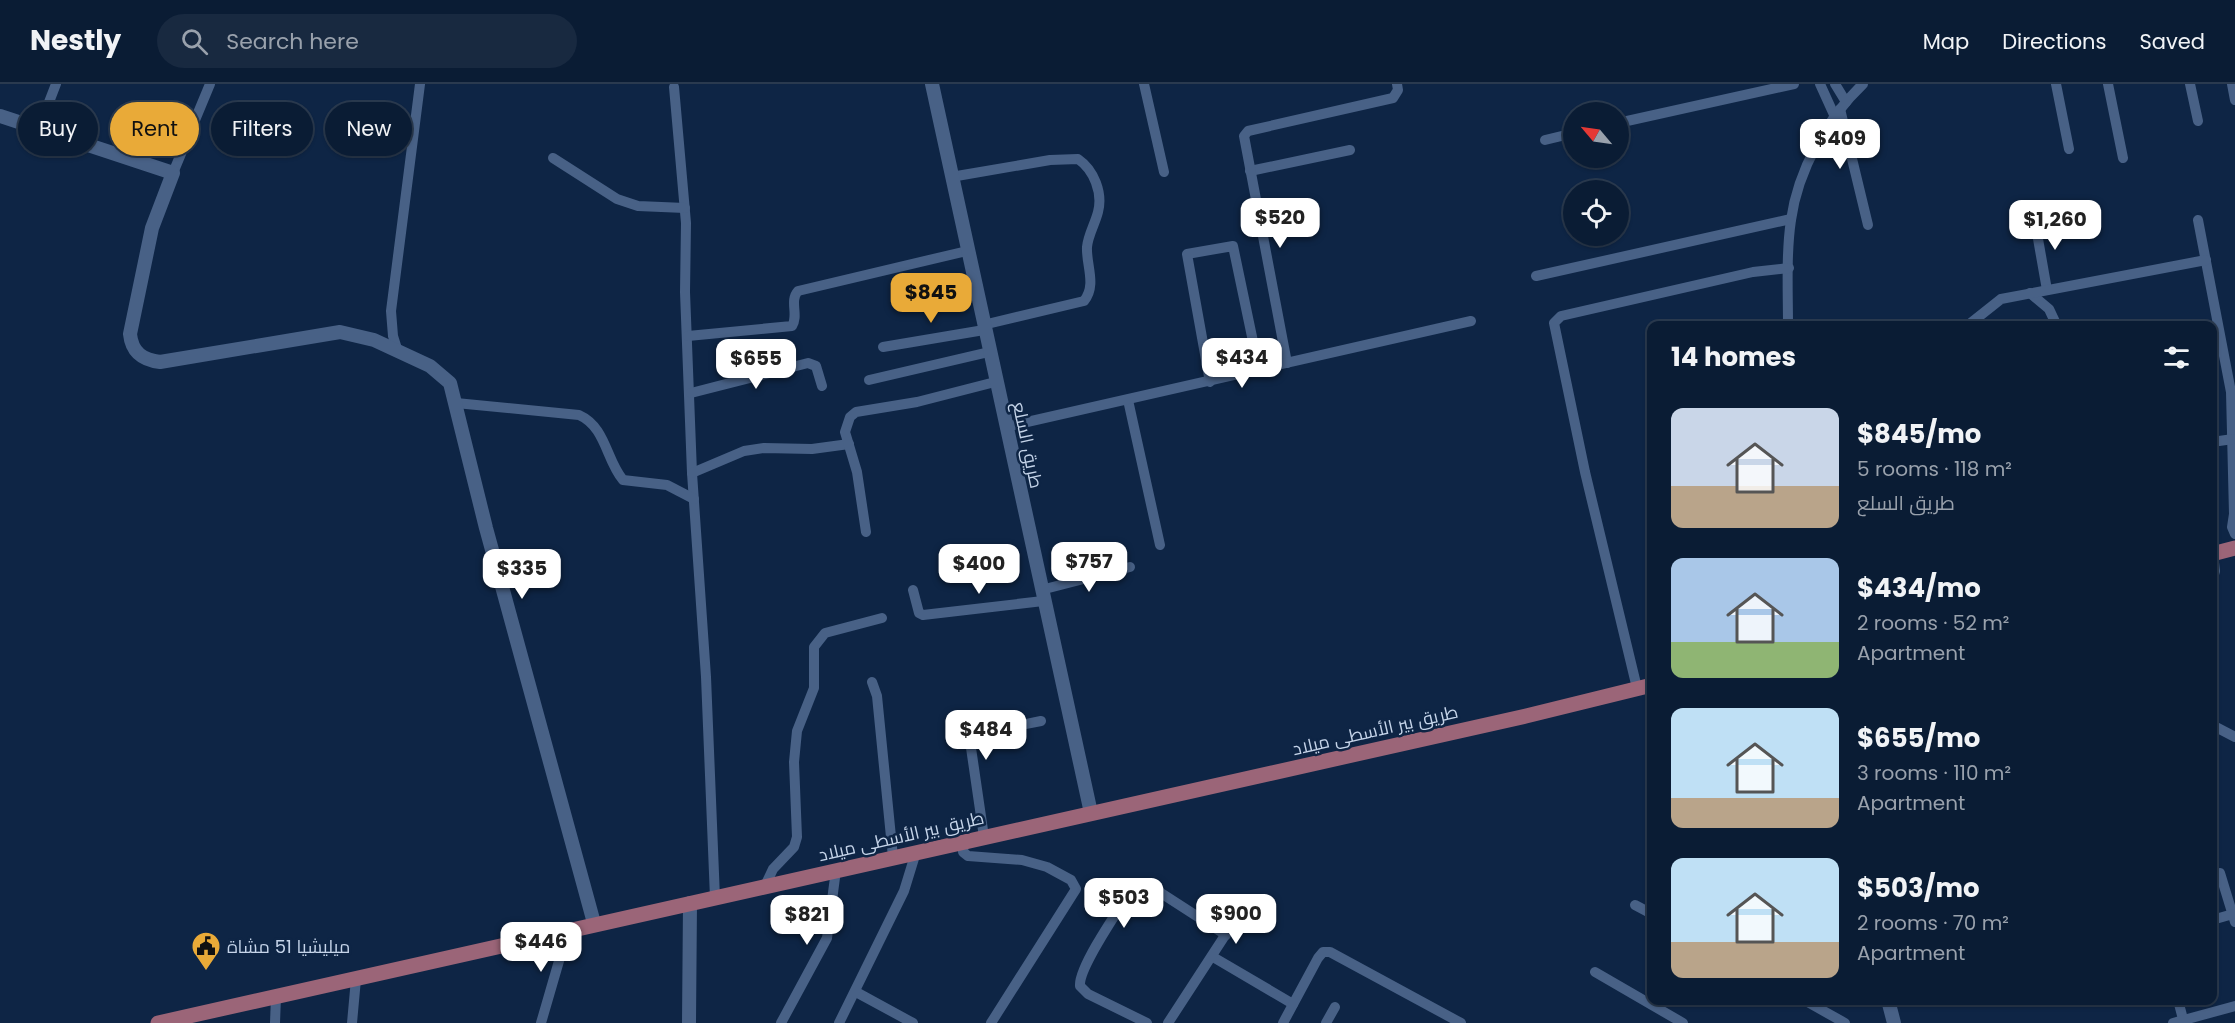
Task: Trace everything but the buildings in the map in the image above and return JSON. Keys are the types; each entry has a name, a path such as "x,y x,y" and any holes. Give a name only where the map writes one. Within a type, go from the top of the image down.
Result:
{"main road":[{"path":"2217,553 2235,548"},
{"name":"طريق بير الأسطى ميلاد","path":"165,1022 594,923 764,888 893,857 1526,716 1644,687"}],"street":[{"path":"49,102 56,84"},
{"path":"210,84 152,228 130,334 134,350 147,360 160,362 340,332 374,340 440,373 450,383 486,528 594,923"},
{"path":"398,352 393,336 391,311 420,84"},
{"name":"طريق السلع","path":"932,84 995,382 1091,813"},
{"path":"1144,84 1164,172"},
{"path":"1287,363 1244,140 1248,131 1393,98 1398,90 1397,84"},
{"path":"1629,121 1794,84"},
{"path":"1820,84 1841,109"},
{"path":"1835,84 1868,225"},
{"path":"1788,321 1791,219 1810,160 1841,109 1863,84"},
{"path":"2056,84 2069,149"},
{"path":"2108,84 2123,158"},
{"path":"2190,84 2199,121"},
{"path":"2232,84 2235,100"},
{"path":"674,87 685,208 692,473 706,677 715,898"},
{"path":"0,117 18,122"},
{"path":"1545,140 1563,136"},
{"path":"98,148 173,173"},
{"path":"1250,171 1350,150"},
{"path":"553,158 617,199 638,206 685,208"},
{"path":"883,347 984,328 1068,307 1087,297 1091,281 1087,251 1099,210 1097,187 1084,163 1070,158 951,177"},
{"path":"2034,216 2047,290"},
{"path":"1536,276 1791,219"},
{"path":"2198,220 2214,321"},
{"path":"1210,382 1187,254 1233,246 1259,370"},
{"path":"687,336 792,326 795,320 793,298 798,291 967,251"},
{"path":"1972,321 1993,302 2206,260"},
{"path":"1644,687 1580,448 1554,323 1561,316 1753,272 1789,268"},
{"path":"2030,293 2049,309 2055,321"},
{"path":"1005,427 1471,321"},
{"path":"2217,342 2231,392 2234,513 2232,522 2235,534"},
{"path":"869,380 989,352"},
{"path":"691,393 808,363 816,366 822,386"},
{"path":"866,532 847,424 856,412 916,402 995,382"},
{"path":"1128,400 1160,545"},
{"path":"456,403 579,415 589,419 597,429 616,471 624,480 667,485 694,499"},
{"path":"2217,441 2233,439"},
{"path":"692,473 744,451 764,448 812,449 849,444"},
{"path":"913,590 919,613 923,615 1042,596 1130,567"},
{"path":"764,888 773,869 794,847 797,837 794,762 796,730 814,688 814,647 825,633 882,618"},
{"path":"872,682 877,696 893,857"},
{"path":"984,837 970,741 981,733 1041,721"},
{"path":"2217,728 2235,737"},
{"path":"964,842 963,852 968,856 1022,860 1047,867 1071,880 1076,889 991,1023"},
{"path":"839,1023 904,891 916,852"},
{"path":"781,1023 827,938 836,870"},
{"path":"2217,920 2234,918 2220,873"},
{"path":"1148,1023 1088,994 1080,986 1079,978 1134,886 1148,884 1226,935"},
{"path":"689,1023 690,903"},
{"path":"1635,905 1647,911"},
{"path":"1168,1023 1213,957 1234,920"},
{"path":"541,1023 568,930"},
{"path":"1283,1023 1318,958 1323,952 1330,951 1440,1018 1461,1023"},
{"path":"1213,957 1293,1004"},
{"path":"1595,972 1647,1002"},
{"path":"352,1023 356,979"},
{"path":"856,992 912,1023"},
{"path":"275,1023 276,996"},
{"path":"1652,1005 1683,1023"},
{"path":"1813,1005 1845,1023"},
{"path":"1889,1005 1894,1023"},
{"path":"2178,1005 2180,1022 2235,1006"},
{"path":"1326,1023 1335,1007"}],"place":[{"name":"ميليشيا 51 مشاة","path":"206,972"}]}
